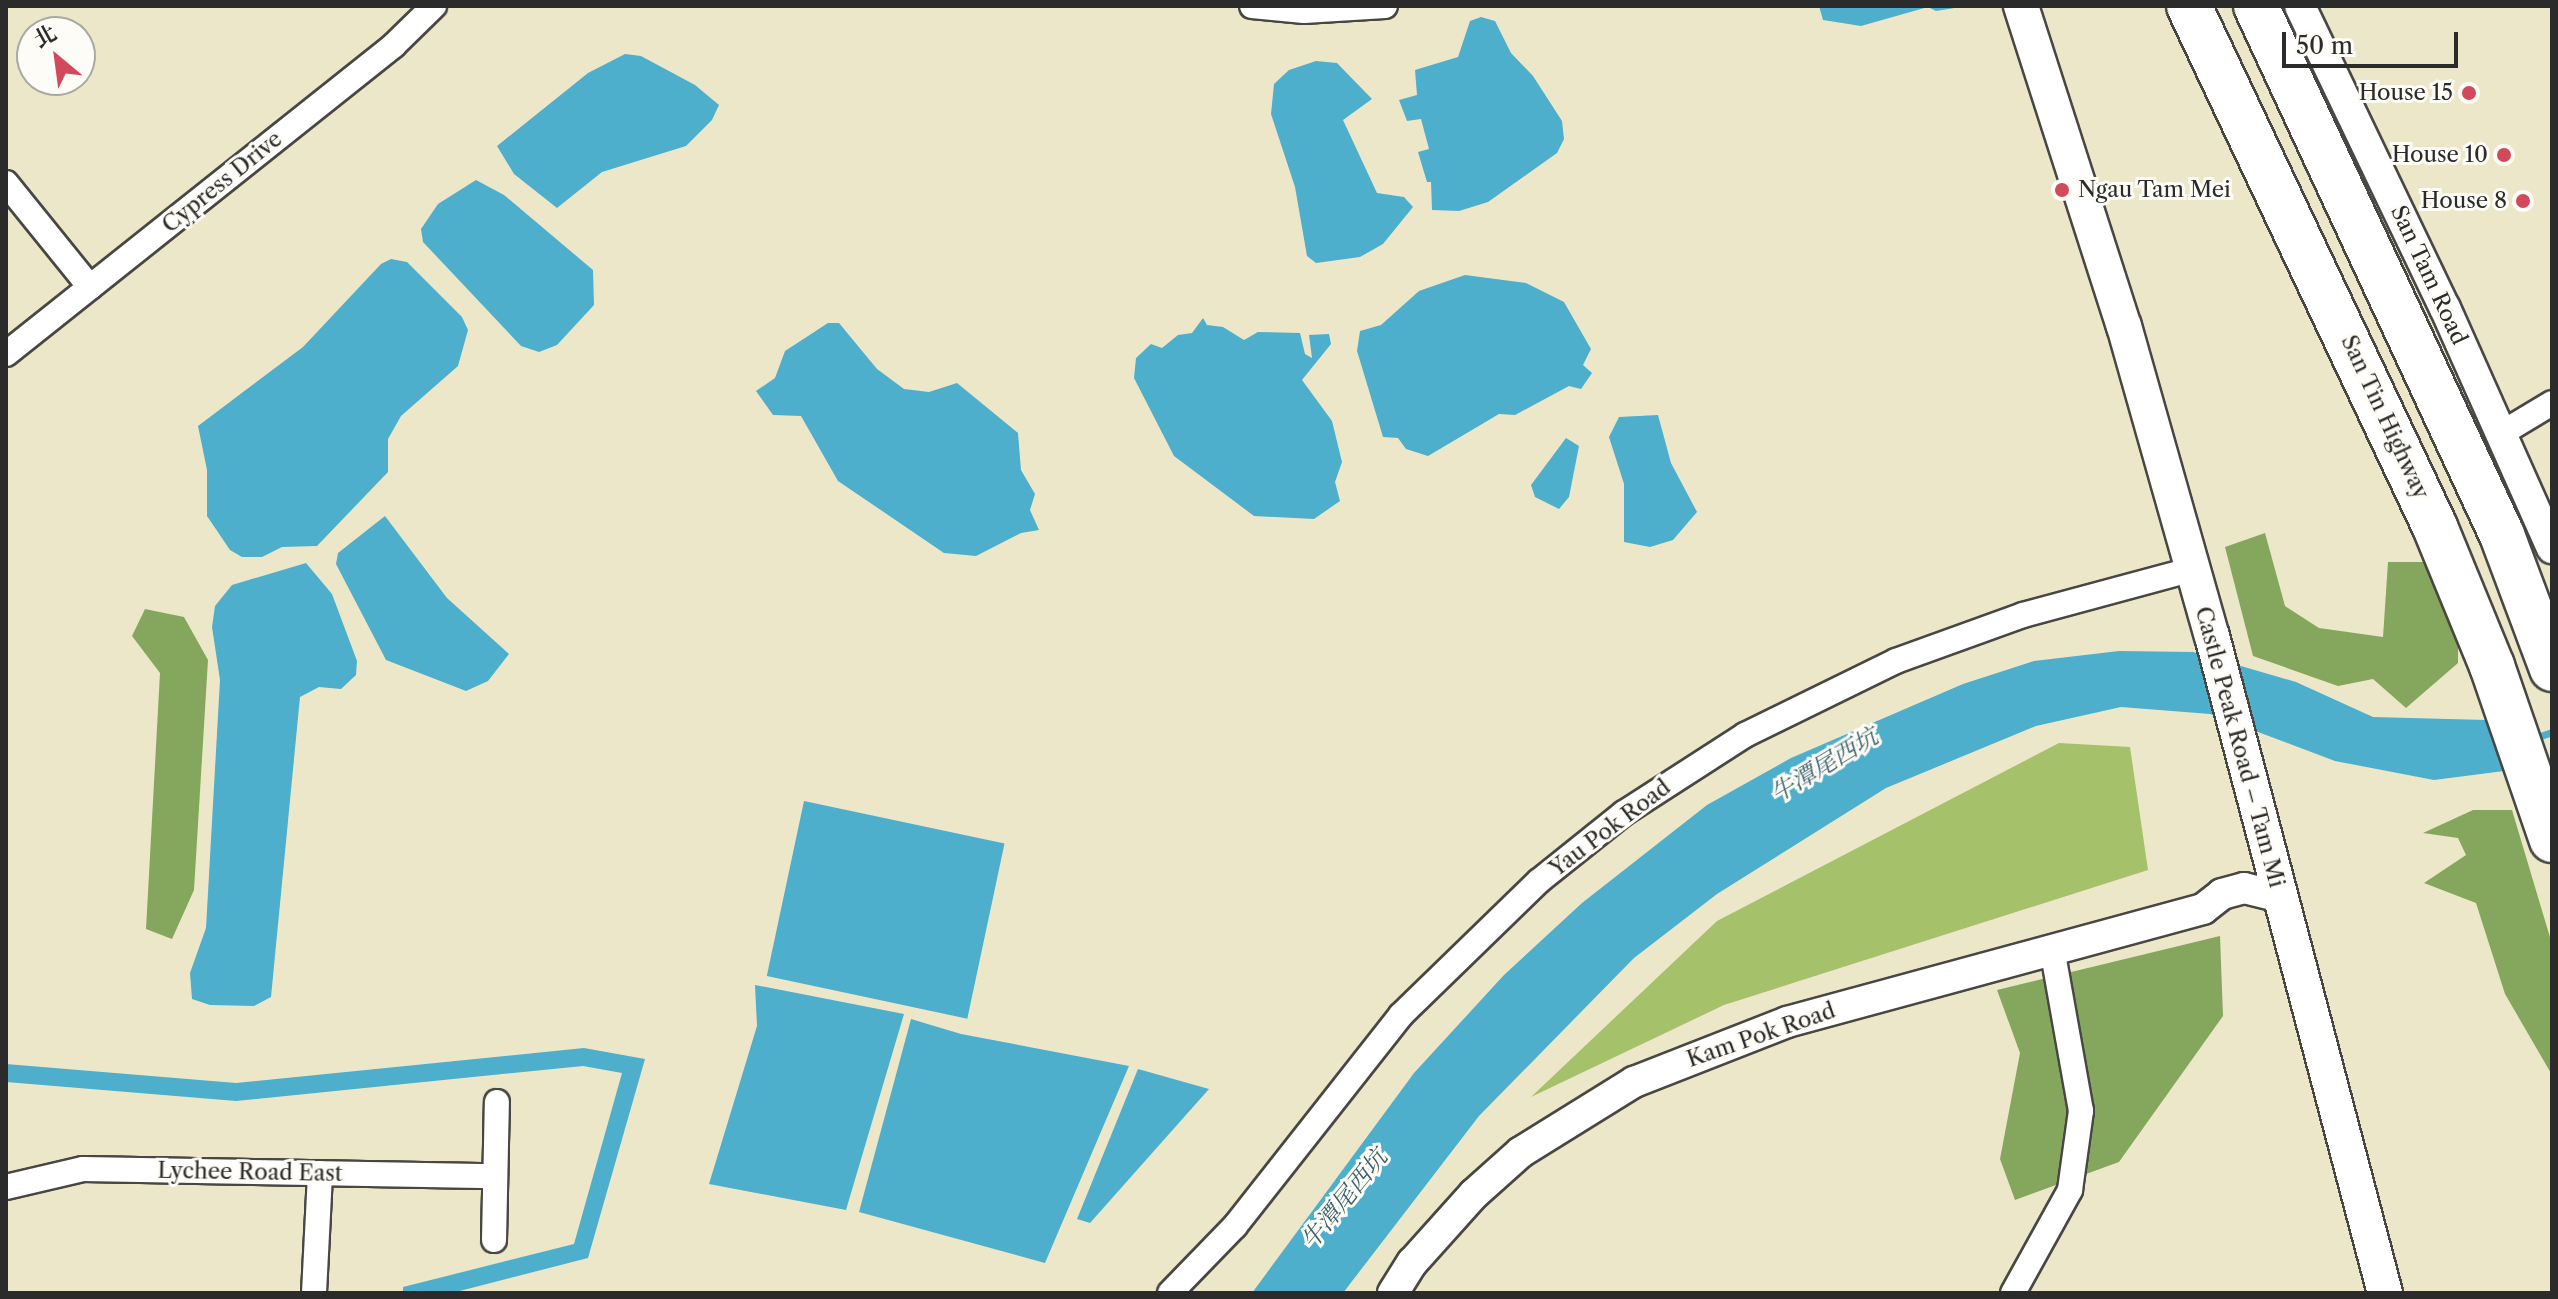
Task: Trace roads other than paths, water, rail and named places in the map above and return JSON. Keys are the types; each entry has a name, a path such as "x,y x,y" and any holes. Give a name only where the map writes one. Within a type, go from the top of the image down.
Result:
{"highway":[{"name":"San Tin Highway","path":"2189,6 2373,389 2492,666 2552,840"},
{"path":"2256,6 2502,535 2546,654"}],"main road":[{"name":"Castle Peak Road – Tam Mi","path":"2021,6 2086,203 2255,788 2273,893 2385,1293"}],"street":[{"name":"Cypress Drive","path":"6,354 394,45 434,6"},
{"path":"1252,6 1304,11 1385,6"},
{"name":"San Tam Road","path":"2300,6 2502,433 2552,548"},
{"path":"6,183 90,287"},
{"path":"2502,433 2552,403"},
{"name":"Yau Pok Road","path":"1170,1293 1235,1226 1411,1005 1539,881 1624,813 1745,735 1896,661 2023,615 2193,569"},
{"name":"Kam Pok Road","path":"1393,1293 1412,1263 1474,1194 1521,1152 1634,1082 1787,1022 2203,909 2222,894 2244,888 2273,893"},
{"path":"2013,1293 2070,1190 2081,1111 2052,948"},
{"path":"494,1240 497,1102"},
{"name":"Lychee Road East","path":"6,1187 83,1169 495,1176"},
{"path":"314,1293 320,1173"}],"water":[{"path":"1819,6 1967,6 1936,11 1928,7 1861,26 1823,20"},
{"path":"1481,17 1495,21 1511,53 1533,76 1562,121 1564,139 1557,153 1488,202 1459,211 1432,210 1431,182 1427,182 1418,152 1429,149 1421,119 1407,121 1399,100 1417,95 1415,70 1458,57 1470,21"},
{"path":"625,54 641,56 695,85 719,105 712,120 686,146 602,172 557,208 514,174 497,146 588,73"},
{"path":"1316,61 1337,63 1372,99 1343,120 1377,193 1404,197 1413,207 1383,244 1360,257 1316,263 1307,256 1295,187 1271,114 1274,84 1289,70"},
{"path":"476,180 504,195 593,270 594,305 557,345 539,352 521,346 423,242 421,229 438,204"},
{"path":"391,259 407,262 462,317 468,330 458,366 401,416 388,439 388,472 317,546 282,547 262,557 242,557 230,550 207,516 207,470 198,426 303,347 381,264"},
{"path":"1465,275 1526,283 1564,302 1591,349 1583,365 1592,373 1581,389 1569,386 1515,415 1499,414 1428,456 1406,449 1398,438 1383,437 1357,351 1360,331 1381,325 1419,291"},
{"path":"1203,318 1207,325 1223,327 1244,340 1258,332 1300,333 1305,354 1312,358 1309,335 1329,334 1331,344 1302,380 1332,421 1342,462 1335,482 1340,501 1314,519 1254,516 1174,456 1134,378 1136,358 1151,344 1162,348 1178,335 1192,333"},
{"path":"828,323 839,323 877,369 904,389 929,392 957,383 1018,433 1021,470 1035,494 1030,510 1039,530 1021,533 976,556 944,553 838,481 801,416 773,415 756,391 775,378 785,351"},
{"path":"1658,415 1671,463 1697,512 1673,540 1650,547 1624,542 1624,484 1609,437 1619,417"},
{"path":"1566,438 1579,446 1569,497 1559,509 1535,497 1531,485"},
{"path":"385,516 447,598 509,654 488,681 466,691 386,660 336,564 338,553"},
{"path":"306,563 332,594 357,661 356,675 341,689 319,687 300,697 271,997 254,1006 210,1005 192,999 190,973 206,928 220,680 212,627 215,606 232,585"},
{"path":"2119,651 2193,652 2296,682 2373,717 2486,720 2504,771 2434,780 2335,761 2210,714 2121,707 2036,726 1886,788 1717,894 1634,958 1479,1116 1343,1293 1252,1293 1414,1073 1504,975 1582,903 1707,805 1791,758 1963,684 2034,661"},
{"path":"804,801 1005,844 967,1019 767,976"},
{"path":"755,985 904,1014 846,1210 709,1184 757,1026"},
{"path":"911,1019 961,1034 1129,1066 1045,1263 859,1212"},
{"path":"584,1048 645,1059 588,1258 452,1293 403,1293 403,1287 574,1244 622,1073 583,1066 236,1101 6,1082 6,1064 236,1083"},
{"path":"1138,1069 1209,1089 1090,1223 1077,1219"}],"waterway":[{"name":"牛潭尾西坑","path":"2531,739 2552,732"}],"place":[{"name":"House 15","path":"2469,93"},
{"name":"House 10","path":"2504,155"},
{"name":"Ngau Tam Mei","path":"2062,190"},
{"name":"House 8","path":"2523,201"}]}
